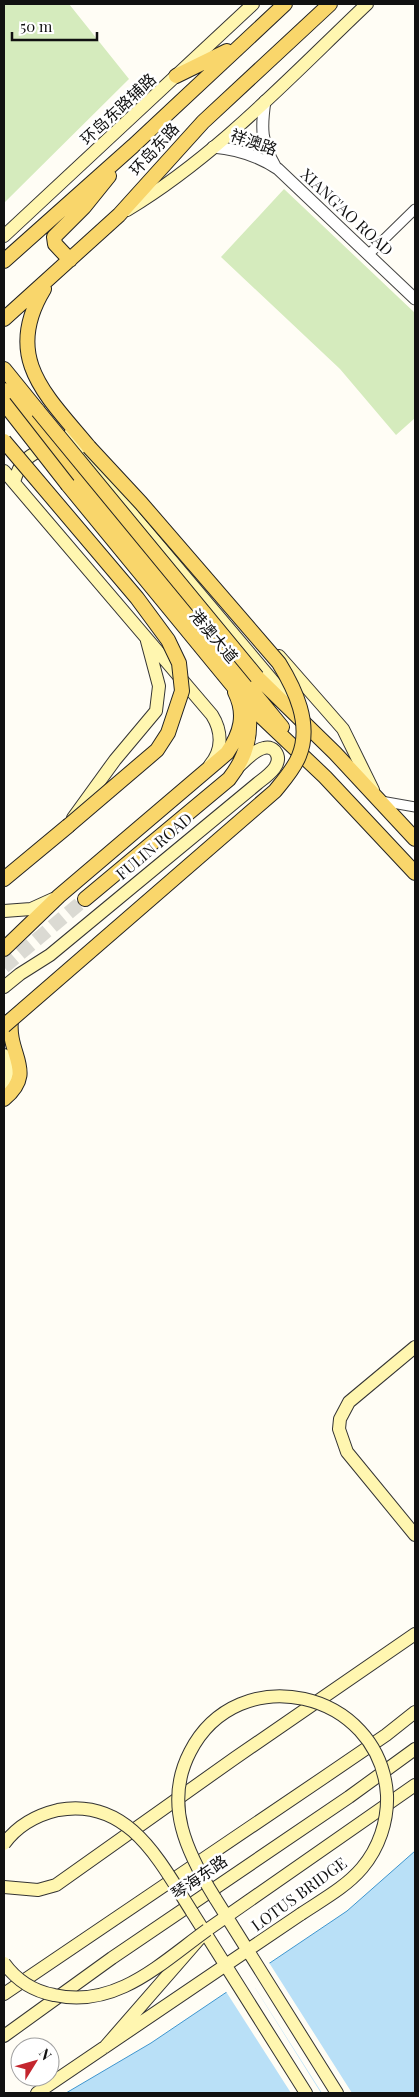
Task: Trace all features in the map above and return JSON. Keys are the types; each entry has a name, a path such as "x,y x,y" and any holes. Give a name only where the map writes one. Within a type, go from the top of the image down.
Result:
{"main road":[{"name":"环岛东路辅路","path":"5,235 253,4"},
{"name":"环岛东路","path":"4,261 133,146 285,4"},
{"name":"环岛东路","path":"4,319 119,215 202,122 330,4"},
{"path":"119,215 154,194 242,123 367,4"},
{"path":"176,76 241,44"},
{"path":"70,260 55,244 54,237 84,207 133,146"},
{"path":"50,279 30,316 28,357 35,378 48,399 134,516 335,753"},
{"name":"港澳大道","path":"4,368 257,677 335,753 415,839"},
{"path":"35,378 343,729 378,799"},
{"path":"4,390 325,777"},
{"name":"港澳大道","path":"4,403 68,485 247,703 325,777 415,873"},
{"path":"4,414 68,485"},
{"path":"4,441 151,616 168,640 178,663 182,691 168,733 157,750 4,879"},
{"path":"4,1099 17,1086 20,1078 20,1069 8,1023 275,791 299,755 303,721 291,682 279,662 142,503 84,446 50,445 33,454 19,466 14,482"},
{"path":"4,471 212,715 218,726 220,739 218,752 198,779"},
{"path":"68,826 115,760 156,711 159,686 146,636"},
{"name":"FULIN ROAD","path":"4,949 60,896 219,761 237,739 240,723 240,705 226,678"},
{"name":"FULIN ROAD","path":"238,768 245,755 249,740 250,722 247,703"},
{"name":"FULIN ROAD","path":"4,988 20,974 50,955 258,783 276,766 278,759 276,752 271,748 265,747 257,750 229,779 85,899"},
{"path":"4,915 42,905 60,896"},
{"path":"4,911 20,911"},
{"path":"4,1055 8,1071 4,1085"},
{"path":"415,1347 349,1402 340,1419 339,1429 347,1452 415,1535"},
{"path":"4,1887 38,1890 56,1885 415,1634"},
{"name":"LOTUS BRIDGE","path":"37,2093 244,1953 252,1947 335,1891 361,1868 376,1846 383,1831 387,1804 385,1780 374,1749 355,1725 341,1714 326,1705 308,1699 289,1696 256,1699 241,1704 216,1720 194,1743 187,1758 181,1778 178,1808 185,1841 204,1880 245,1947 250,1955 256,1963 337,2093"},
{"name":"琴海东路","path":"4,1994 308,1789 386,1735 415,1712"},
{"name":"琴海东路","path":"4,2036 112,1958 349,1797 415,1749"},
{"name":"LOTUS BRIDGE","path":"4,1964 15,1977 30,1987 43,1993 77,1999 94,1997 128,1985 415,1785"},
{"path":"4,1844 22,1826 34,1818 74,1808 90,1809 104,1813 123,1822 133,1830 162,1864 306,2093"},
{"name":"LOTUS BRIDGE","path":"105,2047 207,1930"}],"street":[{"name":"祥澳路","path":"265,101 263,139 265,148 278,169"},
{"name":"祥澳路","path":"212,147 227,148 253,155 278,169"},
{"name":"XIANG'AO ROAD","path":"278,169 415,299"},
{"path":"368,255 415,209"},
{"path":"378,799 415,807"}],"green space":[{"path":"4,4 69,4 129,79 4,203"},
{"path":"284,189 415,313 415,418 396,435 340,369 221,257"}],"water":[{"path":"415,1851 415,2093 66,2093 151,2043 347,1911"}],"pier":[{"path":"268,1961 352,2093 322,2093 247,1975"},
{"path":"247,1975 321,2093 291,2093 225,1990"}],"tunnel":[{"path":"4,967 85,899"}]}
